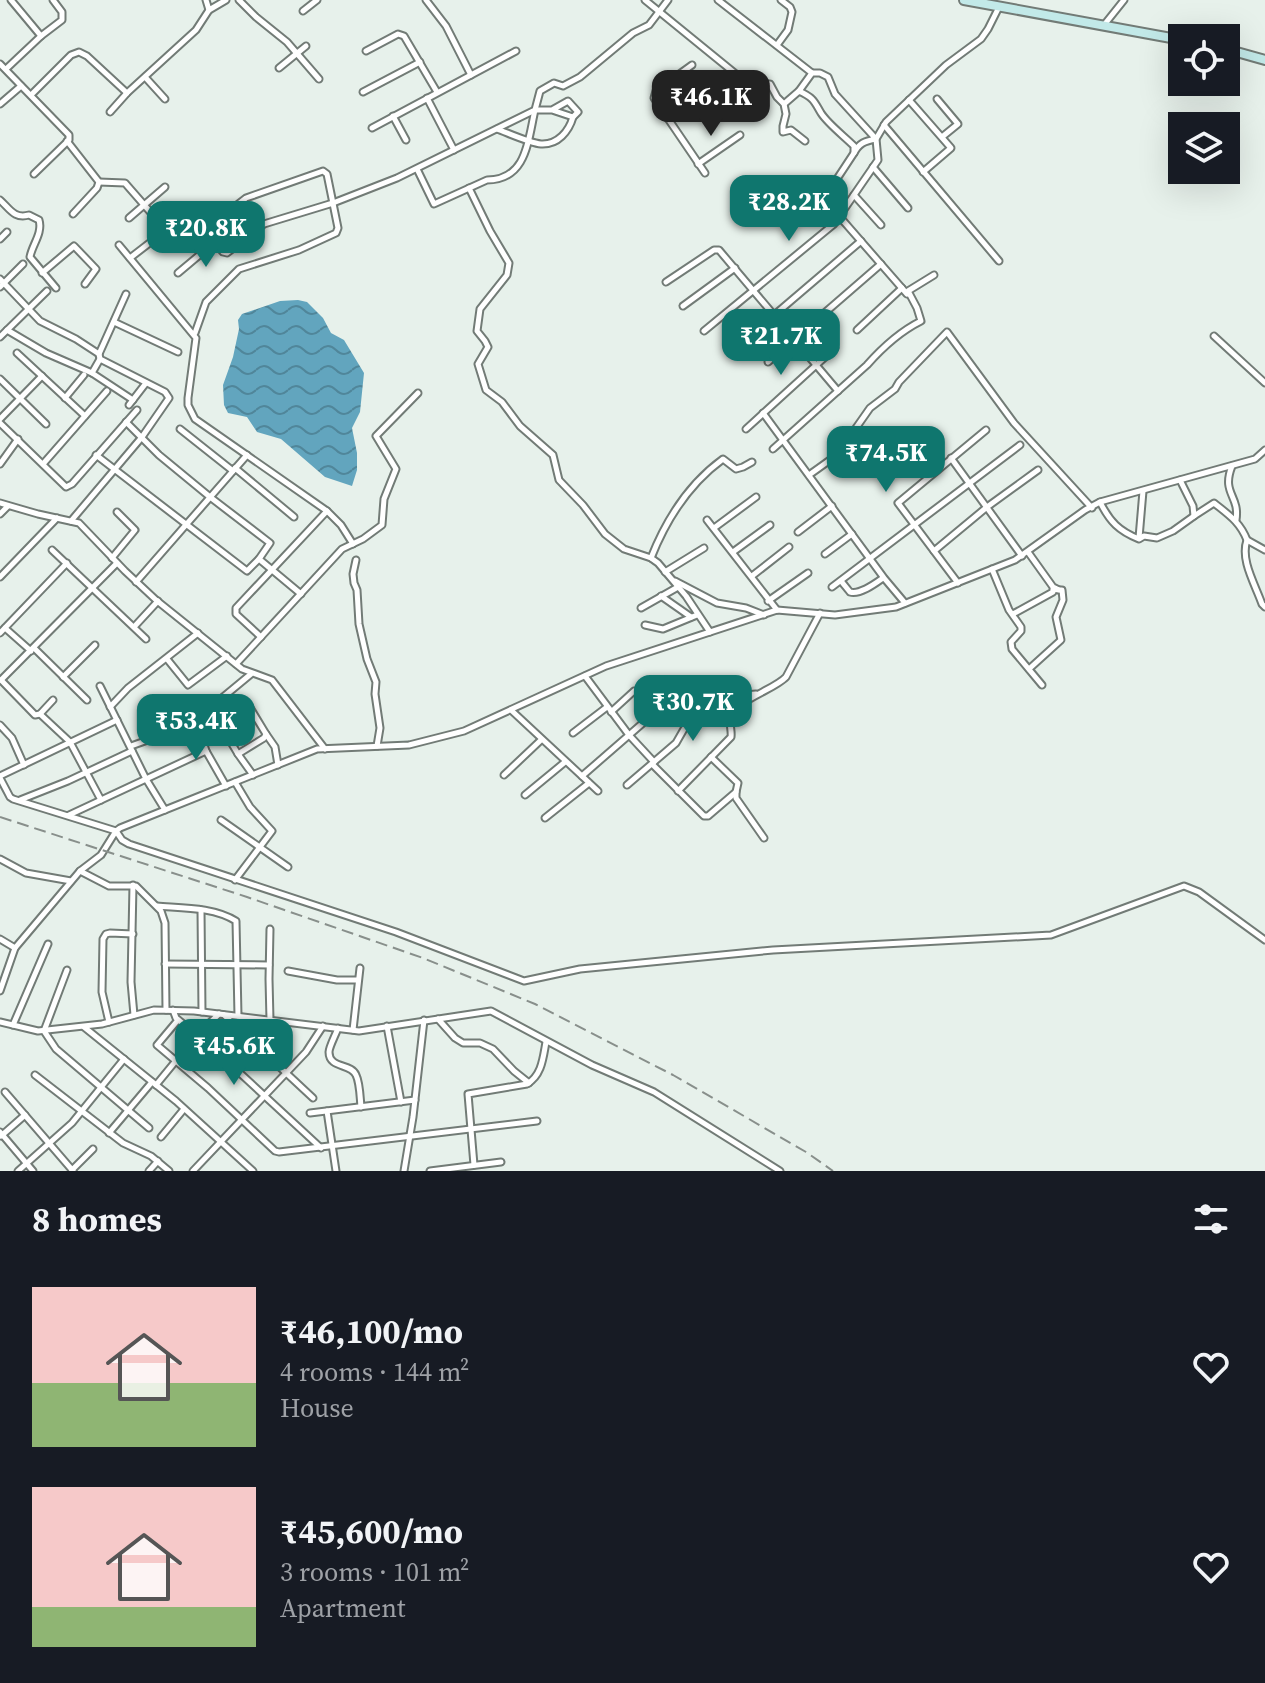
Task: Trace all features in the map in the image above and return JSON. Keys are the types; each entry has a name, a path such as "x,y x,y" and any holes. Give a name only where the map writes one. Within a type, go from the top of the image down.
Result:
{"street":[{"path":"11,0 41,36"},
{"path":"34,174 70,138 68,132 2,66 62,20 62,12 53,0"},
{"path":"206,0 209,10"},
{"path":"110,112 196,30 209,10 226,0"},
{"path":"239,0 297,53 319,79"},
{"path":"303,11 317,0"},
{"path":"426,0 446,26 471,75"},
{"path":"645,0 753,88 770,84 784,104 783,132 791,130 805,141"},
{"path":"417,169 434,204 487,180 511,174 524,158 540,91 554,83 563,86 580,77 633,33 649,25 668,0"},
{"path":"718,0 813,74"},
{"path":"777,45 789,28 792,12 781,0"},
{"path":"964,0 1168,38"},
{"path":"1103,26 1124,0"},
{"path":"704,331 831,227 878,160 876,139 884,125 952,60 981,39 999,7"},
{"path":"366,51 401,34 437,92"},
{"path":"279,68 306,46"},
{"path":"372,128 516,51"},
{"path":"31,95 71,55 79,52 127,93"},
{"path":"1240,53 1265,60"},
{"path":"363,92 420,62"},
{"path":"692,65 654,93 654,98 705,173"},
{"path":"784,104 813,74 820,73 828,77 835,94 876,139"},
{"path":"145,77 165,99"},
{"path":"0,104 21,86"},
{"path":"666,116 707,89"},
{"path":"799,91 818,104 821,113 854,146 854,153"},
{"path":"427,98 454,150"},
{"path":"937,99 958,124 942,137"},
{"path":"909,100 951,148 923,172"},
{"path":"496,129 541,144 553,141 570,127 578,112 568,101 552,110"},
{"path":"130,258 184,215 189,214 225,253 229,252 264,224 394,180 535,110 552,110 573,117"},
{"path":"393,116 406,140"},
{"path":"884,125 999,261"},
{"path":"698,164 740,135"},
{"path":"813,200 822,198 829,191 858,146 876,139"},
{"path":"67,141 99,182 125,183 166,230"},
{"path":"873,167 908,208"},
{"path":"194,334 206,302 239,269 299,250 336,233 338,228 327,174 323,171 246,198 219,219"},
{"path":"73,214 99,182"},
{"path":"129,218 165,187"},
{"path":"469,188 509,263 507,275 478,313 477,331 488,347 478,364 484,387 502,402 520,426 553,455 559,480 605,534 624,549 651,558 678,587 694,616"},
{"path":"854,195 881,225"},
{"path":"0,200 16,216 29,215 39,220 40,232 30,257 56,288"},
{"path":"210,209 239,244"},
{"path":"839,216 917,308"},
{"path":"0,239 7,232"},
{"path":"745,340 861,241"},
{"path":"178,273 215,242"},
{"path":"119,245 194,334 196,341 188,398 191,412 202,425 327,511 353,544"},
{"path":"42,273 74,246 96,269 85,284"},
{"path":"666,282 717,249 722,251 838,391"},
{"path":"23,264 1,283 34,317 165,392 169,398 142,437 71,521"},
{"path":"768,362 881,264"},
{"path":"683,306 735,268"},
{"path":"773,449 907,328 921,321 908,291 934,275"},
{"path":"857,330 902,288"},
{"path":"0,337 47,291"},
{"path":"92,373 126,294"},
{"path":"114,322 178,352"},
{"path":"7,330 46,353 92,373 131,402 146,383"},
{"path":"809,475 837,455 870,408 895,389 947,332 1014,423 1092,508"},
{"path":"1214,336 1265,383"},
{"path":"746,429 835,348"},
{"path":"17,353 85,416"},
{"path":"65,398 84,375"},
{"path":"42,376 0,421 62,485 70,486 137,410"},
{"path":"0,379 46,424"},
{"path":"43,464 107,391"},
{"path":"236,664 344,547 363,539 382,525 384,499 396,469 376,436 418,393"},
{"path":"763,413 905,603"},
{"path":"96,455 247,571 259,559 270,543 159,455 126,422"},
{"path":"180,429 294,517"},
{"path":"958,583 900,507 899,500 986,430"},
{"path":"0,464 18,439"},
{"path":"832,587 1020,445"},
{"path":"0,991 15,948 80,871 101,855 116,831 165,810 317,749 409,745 464,731 606,666 777,610 835,615 896,607 1025,554 1100,502 1255,459 1265,450"},
{"path":"136,582 247,455"},
{"path":"951,458 1025,554 1053,587 1062,590 1063,600 1056,617 1061,640 1029,669"},
{"path":"651,558 663,529 701,477 723,459 736,469 752,462"},
{"path":"1232,465 1228,487 1238,508 1236,520"},
{"path":"934,551 1038,470"},
{"path":"1180,480 1193,506 1194,516"},
{"path":"1139,539 1143,491"},
{"path":"714,528 756,497"},
{"path":"1100,502 1106,515 1122,532 1139,539"},
{"path":"0,503 71,521 85,528 158,601 236,664 252,674 272,680 325,749"},
{"path":"1139,539 1144,536 1157,538 1173,531 1214,503 1236,520 1247,540 1265,550"},
{"path":"0,514 8,506"},
{"path":"798,532 832,506"},
{"path":"261,637 235,611 327,511"},
{"path":"101,800 70,742 40,714 33,713 0,680 93,588 115,560 135,530 117,512"},
{"path":"0,577 57,518"},
{"path":"707,520 777,610"},
{"path":"733,552 770,525"},
{"path":"825,554 852,534"},
{"path":"1247,540 1243,550 1265,607"},
{"path":"752,576 789,547"},
{"path":"665,572 704,548"},
{"path":"52,550 146,639"},
{"path":"259,559 301,594"},
{"path":"356,560 353,574 359,624 376,682 380,728 376,746"},
{"path":"67,563 3,630 32,650 87,700"},
{"path":"992,569 1009,610 1021,627 1011,647 1042,685"},
{"path":"768,601 808,573"},
{"path":"671,578 717,603 764,615"},
{"path":"841,581 853,592 884,578"},
{"path":"641,608 678,587"},
{"path":"1258,593 1265,587"},
{"path":"1013,614 1053,592 1053,589 1059,590"},
{"path":"661,596 694,616 710,632"},
{"path":"134,627 158,601"},
{"path":"678,791 731,737 734,712 756,694 786,677 820,613"},
{"path":"645,625 663,629 694,616"},
{"path":"110,707 128,688 198,633"},
{"path":"63,677 95,645"},
{"path":"167,659 188,685 227,656"},
{"path":"19,801 193,722 252,674"},
{"path":"585,676 629,735 704,816 736,792"},
{"path":"100,686 146,779 165,810"},
{"path":"573,733 634,691"},
{"path":"627,785 676,743 684,729 711,701 756,694"},
{"path":"40,714 53,700"},
{"path":"249,706 275,747 278,765"},
{"path":"581,776 659,709"},
{"path":"510,710 598,791"},
{"path":"10,797 0,777 117,720"},
{"path":"193,722 226,786"},
{"path":"219,722 253,775"},
{"path":"0,725 10,734 24,765"},
{"path":"238,754 266,734"},
{"path":"504,775 541,740"},
{"path":"68,816 206,751"},
{"path":"711,757 737,781 736,798 764,838"},
{"path":"525,795 565,762"},
{"path":"235,782 250,807 272,831 235,880"},
{"path":"545,818 589,783"},
{"path":"0,793 116,831 129,844 396,932 524,981 580,969 773,950 1051,935 1184,886 1199,892 1265,940"},
{"path":"221,820 288,867"},
{"path":"0,859 26,873 71,881"},
{"path":"80,871 109,886 133,885 140,888 161,911 165,923 169,1010 321,1148"},
{"path":"133,885 131,982 134,1015"},
{"path":"156,906 201,910 236,921 238,1016"},
{"path":"201,910 202,1012"},
{"path":"270,929 270,1020"},
{"path":"109,1022 102,992 103,939 106,934 133,934"},
{"path":"0,939 15,948"},
{"path":"13,1025 48,944"},
{"path":"165,964 269,965"},
{"path":"353,1030 360,968"},
{"path":"44,1031 67,970"},
{"path":"288,971 337,980 358,980"},
{"path":"0,1022 44,1031 109,1022 154,1010 169,1010 359,1031 491,1011 592,1065 654,1092 780,1171"},
{"path":"109,1133 197,1035 222,1014"},
{"path":"222,1014 313,1098"},
{"path":"438,1018 463,1043 480,1043 493,1049 529,1083"},
{"path":"178,1020 157,1045 275,1151 537,1121"},
{"path":"404,1171 424,1020"},
{"path":"83,1026 154,1083 253,1171"},
{"path":"193,1171 315,1041 323,1026"},
{"path":"387,1026 401,1102"},
{"path":"338,1028 329,1053 336,1065 352,1069 357,1075 361,1107"},
{"path":"44,1031 56,1049 149,1128"},
{"path":"474,1165 470,1093 529,1083 540,1070 546,1042"},
{"path":"18,1171 81,1112 124,1059"},
{"path":"35,1075 109,1133 151,1156 169,1171"},
{"path":"5,1092 72,1171 93,1149"},
{"path":"310,1113 415,1100"},
{"path":"161,1137 184,1109"},
{"path":"327,1111 336,1171"},
{"path":"25,1115 1,1135 33,1171"},
{"path":"149,1171 158,1161"},
{"path":"430,1171 501,1162"}],"water":[{"path":"280,301 307,302 323,318 331,333 344,340 364,373 360,412 352,428 357,470 352,486 325,477 281,439 257,432 247,417 228,413 224,405 223,385 233,357 238,320 242,314"}],"railway":[{"path":"0,817 423,958 535,1004 673,1075 806,1152 833,1171"}]}
